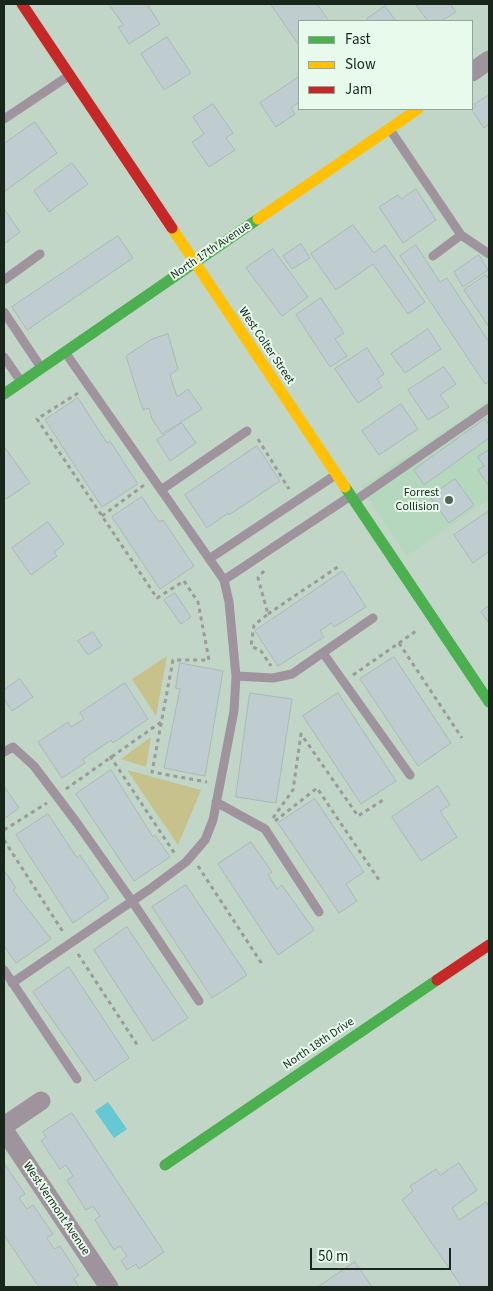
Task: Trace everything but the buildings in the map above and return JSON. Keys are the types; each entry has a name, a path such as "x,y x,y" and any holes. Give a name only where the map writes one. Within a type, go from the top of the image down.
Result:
{"street":[{"name":"West Colter Street","path":"22,4 489,702"},
{"path":"473,71 489,60"},
{"name":"North 17th Avenue","path":"4,394 417,110"},
{"name":"North 18th Drive","path":"165,1165 489,945"},
{"path":"4,1126 41,1101"},
{"name":"West Vermont Avenue","path":"4,1130 109,1287"}],"lane":[{"path":"4,119 69,75"},
{"path":"389,129 461,235 489,254"},
{"path":"433,256 461,235"},
{"path":"4,280 40,254"},
{"path":"4,312 41,368"},
{"path":"12,983 182,865 205,840 213,820 234,711 236,676 229,602 224,580 64,352"},
{"path":"4,357 21,382"},
{"path":"224,580 352,499 489,408"},
{"path":"161,490 247,431"},
{"path":"209,559 336,475"},
{"path":"236,676 254,678 279,677 292,674 373,618"},
{"path":"323,654 410,775"},
{"path":"4,752 13,747 34,766 132,901 199,1001"},
{"path":"216,802 265,829 319,912"},
{"path":"4,970 77,1079"}],"path":[{"path":"88,386 37,419 157,598 184,581 198,602 209,660 173,660 152,772 220,784"},
{"path":"258,439 290,488 282,494"},
{"path":"102,516 153,479"},
{"path":"268,614 258,578 272,566"},
{"path":"279,677 262,651 251,646 254,625 339,566"},
{"path":"343,681 417,630"},
{"path":"399,644 462,738"},
{"path":"4,830 57,796 110,756 162,722"},
{"path":"265,829 293,790 302,734 358,816 383,800"},
{"path":"110,756 182,865"},
{"path":"265,829 316,788 379,880"},
{"path":"4,840 138,1046"},
{"path":"191,856 262,964"}],"shaded area":[{"path":"489,400 489,499 407,556 361,487"},
{"path":"167,656 156,716 132,679"},
{"path":"151,737 146,767 121,759"},
{"path":"127,770 201,790 178,845"}],"water":[{"path":"108,1102 127,1129 114,1138 95,1111"}],"traffic: fast":[{"path":"4,394 258,219"},
{"path":"345,487 489,702"},
{"path":"165,1165 437,980"}],"traffic: slow":[{"path":"258,219 417,110"},
{"path":"172,228 345,487"}],"traffic: jam":[{"path":"22,4 172,228"},
{"path":"437,980 489,945"}],"place":[{"name":"Forrest Collision","path":"449,500"}]}
